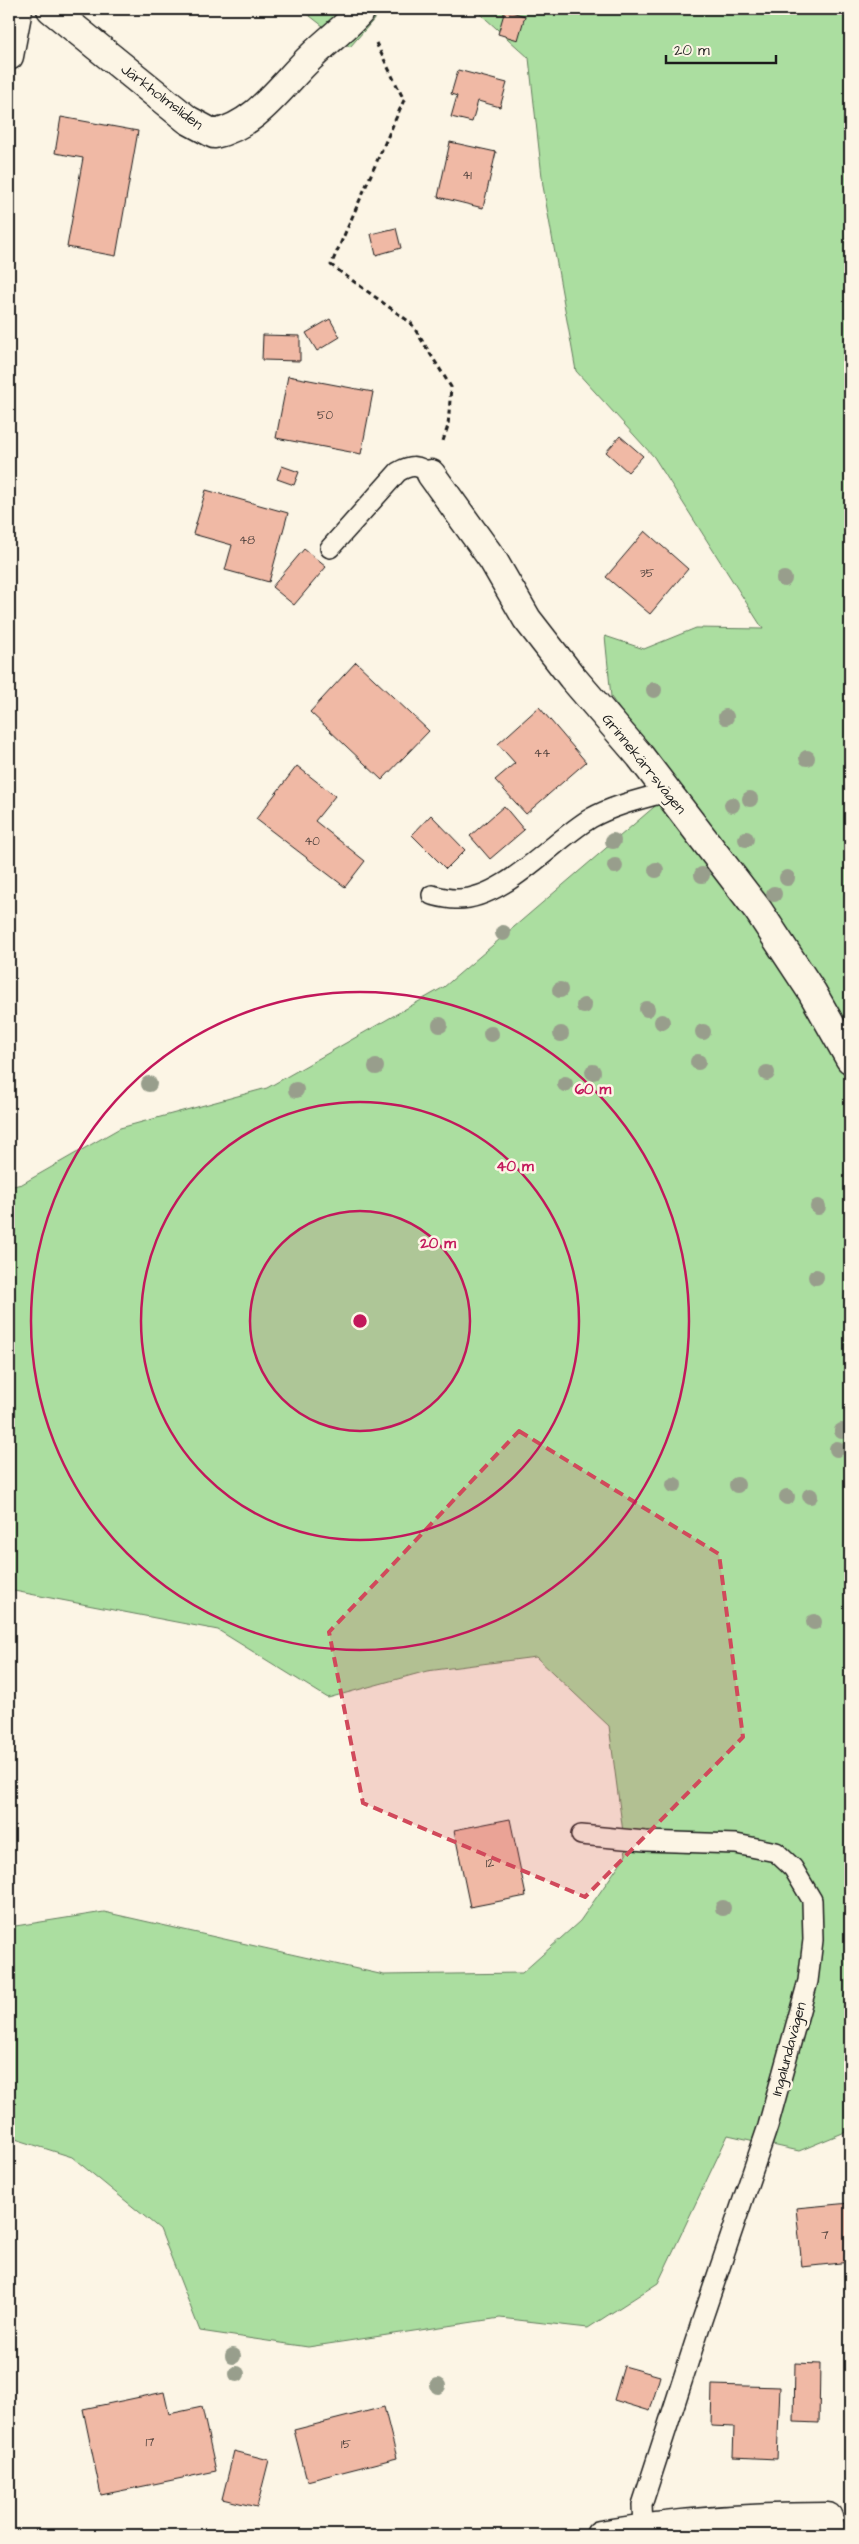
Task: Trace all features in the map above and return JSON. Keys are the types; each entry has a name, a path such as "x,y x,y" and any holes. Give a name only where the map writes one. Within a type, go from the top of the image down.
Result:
{"street":[{"path":"10,47 18,9"},
{"name":"Järkholmsliden","path":"51,9 188,120 214,134 230,130 260,110 310,58 362,10"},
{"name":"Grinnekärrsvägen","path":"431,474 493,560 527,620 667,792 758,910 812,992 850,1059"},
{"path":"600,2535 643,2528 736,2518 828,2517 833,2535"}],"lane":[{"path":"330,548 398,472 410,465 420,467 431,474"},
{"path":"432,896 456,900 480,894 513,878 591,818 631,802 667,792"},
{"name":"Ingalundavägen","path":"581,1835 645,1841 736,1844 776,1852 794,1868 812,1900 813,1940 808,1982 776,2099 642,2505 643,2528"}],"path":[{"path":"362,10 404,100 331,265 411,323 451,387 448,426 431,474"}],"highlighted area":[{"path":"519,1431 719,1554 743,1737 585,1897 363,1803 329,1632"}],"green space":[{"path":"301,9 383,9 350,47"},
{"path":"475,9 850,9 850,617 846,621 850,625 850,2130 799,2151 728,2135 658,2283 588,2328 500,2318 308,2347 200,2331 160,2229 72,2157 9,2137 9,1927 104,1912 384,1975 522,1973 580,1921 626,1855 609,1726 536,1657 427,1671 328,1698 218,1630 9,1590 9,1187 22,1184 120,1128 267,1088 444,987 675,789 611,697 605,636 644,649 696,628 763,629 654,457 576,371 543,186 529,58"}],"building":[{"path":"505,10 525,16 518,40 498,34"},
{"path":"458,70 507,83 500,107 478,101 472,122 451,117 457,96 451,94"},
{"path":"61,117 138,131 116,256 67,247 83,158 55,153"},
{"path":"450,142 496,152 483,208 438,197"},
{"path":"396,228 401,248 376,255 371,234"},
{"path":"330,319 340,337 317,351 306,333"},
{"path":"263,335 300,336 300,361 262,360"},
{"path":"288,376 373,392 361,454 276,438"},
{"path":"620,436 643,456 628,472 606,452"},
{"path":"282,466 299,472 294,485 277,479"},
{"path":"206,490 288,513 269,582 225,570 232,545 193,534"},
{"path":"645,531 688,569 650,614 606,577"},
{"path":"304,549 326,567 294,605 272,587"},
{"path":"356,662 429,731 382,780 310,712"},
{"path":"539,707 586,762 526,814 495,780 515,763 498,744"},
{"path":"297,766 335,796 315,821 365,861 345,887 256,819"},
{"path":"504,806 524,830 490,859 470,836"},
{"path":"431,815 465,850 446,869 412,835"},
{"path":"510,1819 526,1896 470,1907 454,1830"},
{"path":"850,2203 850,2262 802,2267 796,2208"},
{"path":"795,2363 820,2364 819,2423 794,2422"},
{"path":"624,2366 660,2376 650,2411 614,2400"},
{"path":"712,2385 780,2387 777,2459 733,2457 734,2427 711,2426"},
{"path":"164,2392 169,2414 202,2407 216,2471 101,2495 83,2409"},
{"path":"384,2407 397,2458 307,2481 294,2430"},
{"path":"234,2451 269,2460 257,2507 222,2499"}]}
